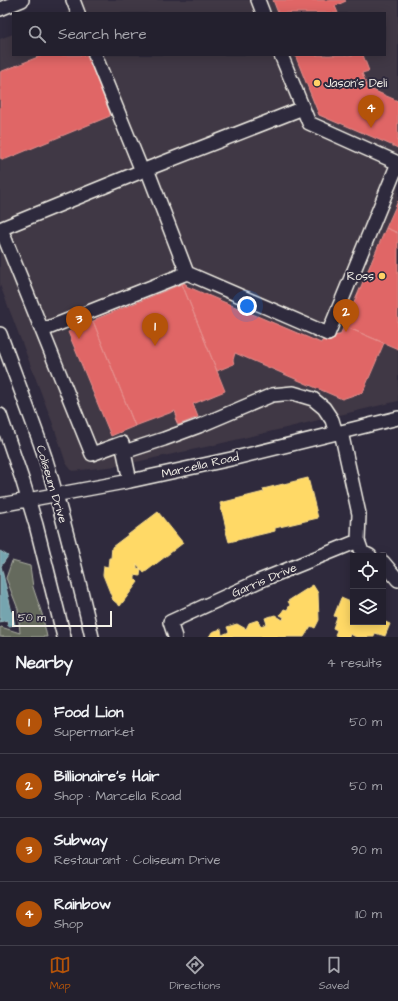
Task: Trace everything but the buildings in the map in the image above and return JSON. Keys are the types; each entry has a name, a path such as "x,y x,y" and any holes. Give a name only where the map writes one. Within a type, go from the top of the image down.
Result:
{"street":[{"path":"0,9 22,0"},
{"path":"73,0 78,12"},
{"path":"258,0 263,12"},
{"path":"95,56 187,273 328,334 398,163 309,123 280,56"},
{"path":"130,481 122,443 92,454 1,229 144,170 303,108"},
{"path":"43,330 187,273"},
{"name":"Coliseum Drive","path":"0,334 32,421 56,494 92,637"},
{"path":"124,452 199,426 272,395 293,393 313,399 324,408 339,433 359,514 358,540 362,552 364,553"},
{"path":"0,415 36,525 50,576 64,637"},
{"name":"Marcella Road","path":"0,505 130,481 231,459 398,418"},
{"name":"Garris Drive","path":"175,637 170,622 259,581 358,540"},
{"path":"386,566 398,580"}],"shaded area":[{"path":"64,0 398,0 398,401 210,446 117,466 72,471 66,463 53,424 0,285 0,39 12,34 12,56 386,56 386,12 67,12 69,11"}],"green space":[{"path":"12,561 30,566 33,587 42,614 47,637 0,637 1,627 20,633 18,609 6,578"}],"place":[{"name":"Jason's Deli","path":"317,83"},
{"name":"Rainbow","path":"371,128"},
{"name":"Ross","path":"382,276"},
{"name":"Billionaire's Hair","path":"346,332"},
{"name":"Subway","path":"79,339"},
{"name":"Food Lion","path":"155,346"}]}
